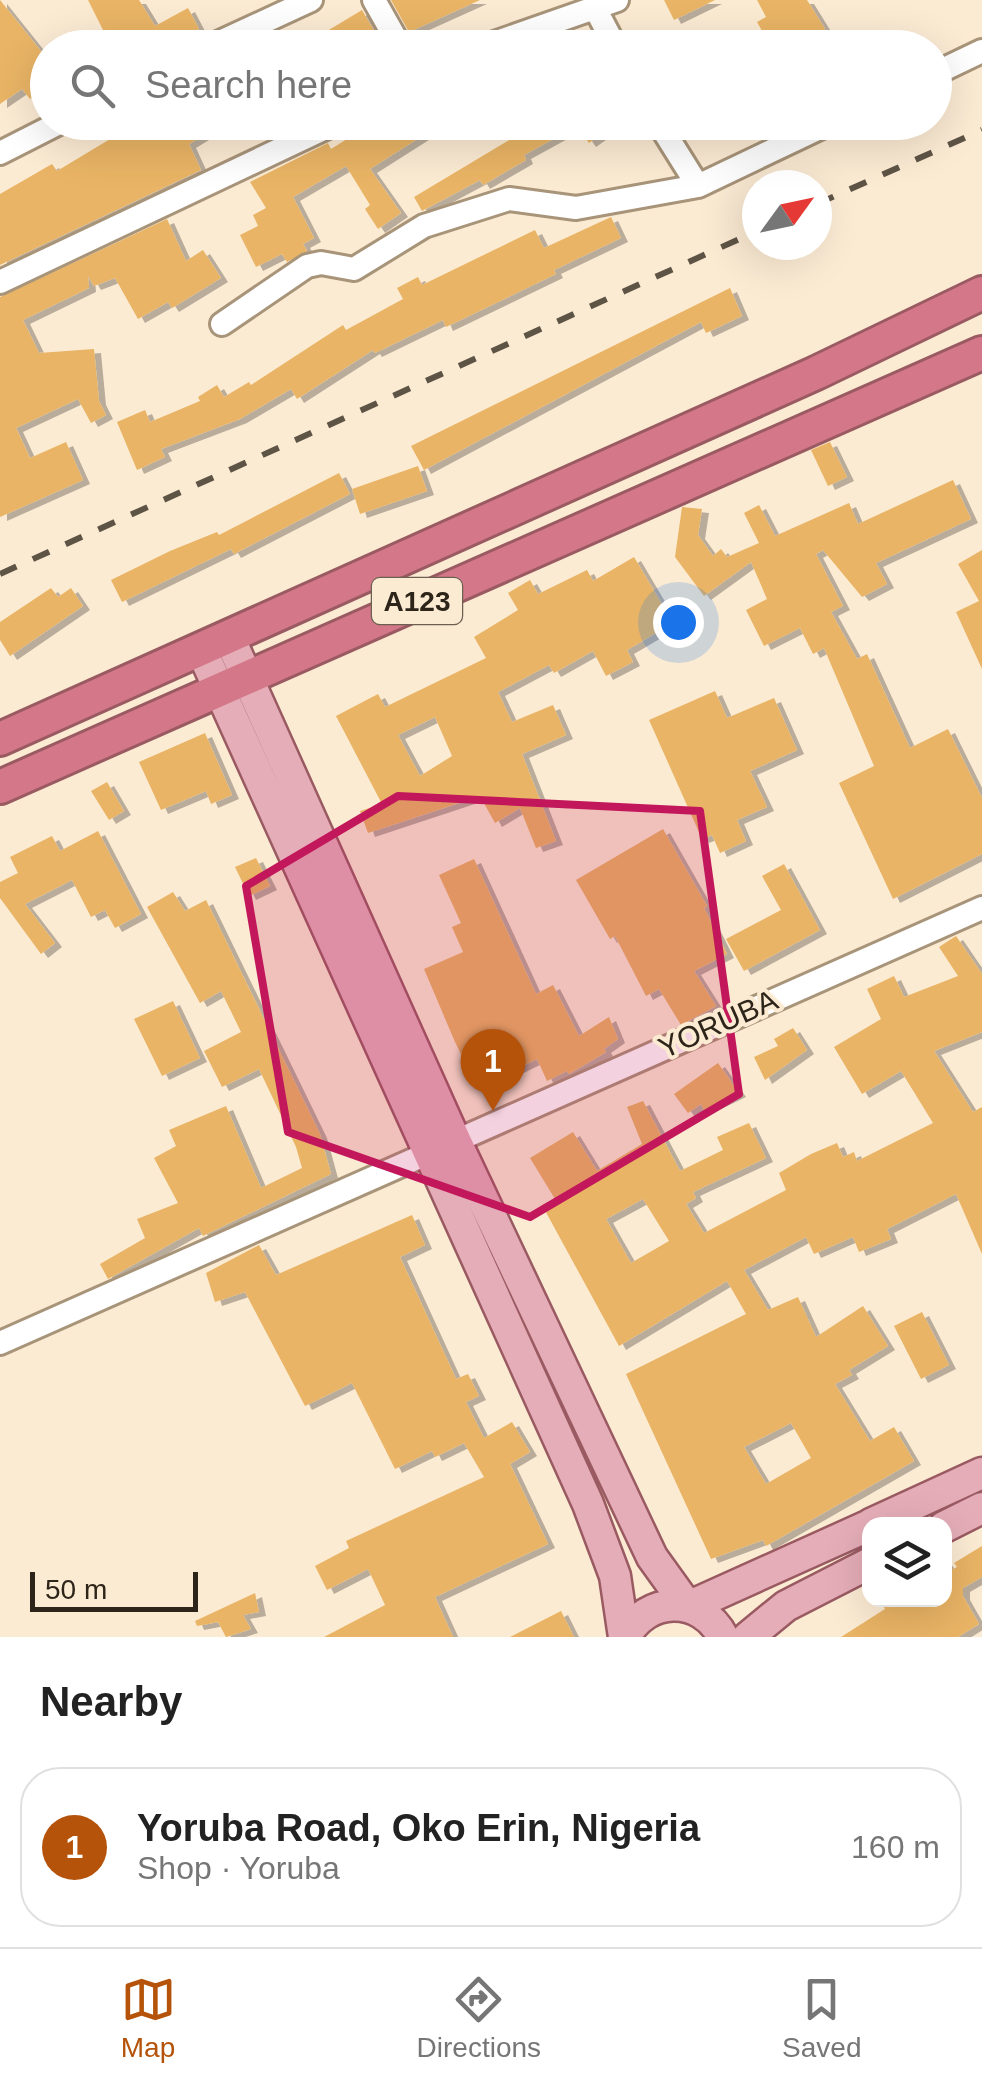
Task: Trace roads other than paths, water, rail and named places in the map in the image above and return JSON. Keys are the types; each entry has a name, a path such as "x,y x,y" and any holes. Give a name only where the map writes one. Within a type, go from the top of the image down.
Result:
{"highway":[{"name":"A123","path":"0,739 816,373 982,294"},
{"name":"A123","path":"816,373 864,364 982,316"},
{"name":"A123","path":"834,415 909,364 982,332"},
{"name":"A123","path":"0,787 834,415 982,353"}],"main road":[{"path":"215,643 426,1153 604,1542 624,1608 624,1637"},
{"path":"232,683 454,1140 633,1524 688,1607 710,1620 722,1637"},
{"path":"887,1517 982,1473"},
{"path":"952,1522 982,1508"},
{"path":"624,1637 650,1610 688,1607 862,1529"},
{"path":"748,1637 786,1606 862,1568"}],"street":[{"path":"247,30 311,0"},
{"path":"374,0 390,30"},
{"path":"533,30 606,5 612,30"},
{"path":"952,65 982,51"},
{"path":"0,154 30,138"},
{"path":"0,282 300,140"},
{"path":"669,140 698,186"},
{"path":"222,324 307,266 321,263 354,268 424,226 509,199 576,208 698,186 794,140"},
{"name":"YORUBA","path":"0,1343 982,908"}],"railway":[{"path":"832,197 982,130"},
{"path":"0,574 742,238"}],"place":[{"name":"Yoruba Road, Oko Erin, Nigeria","path":"493,1111"}]}
